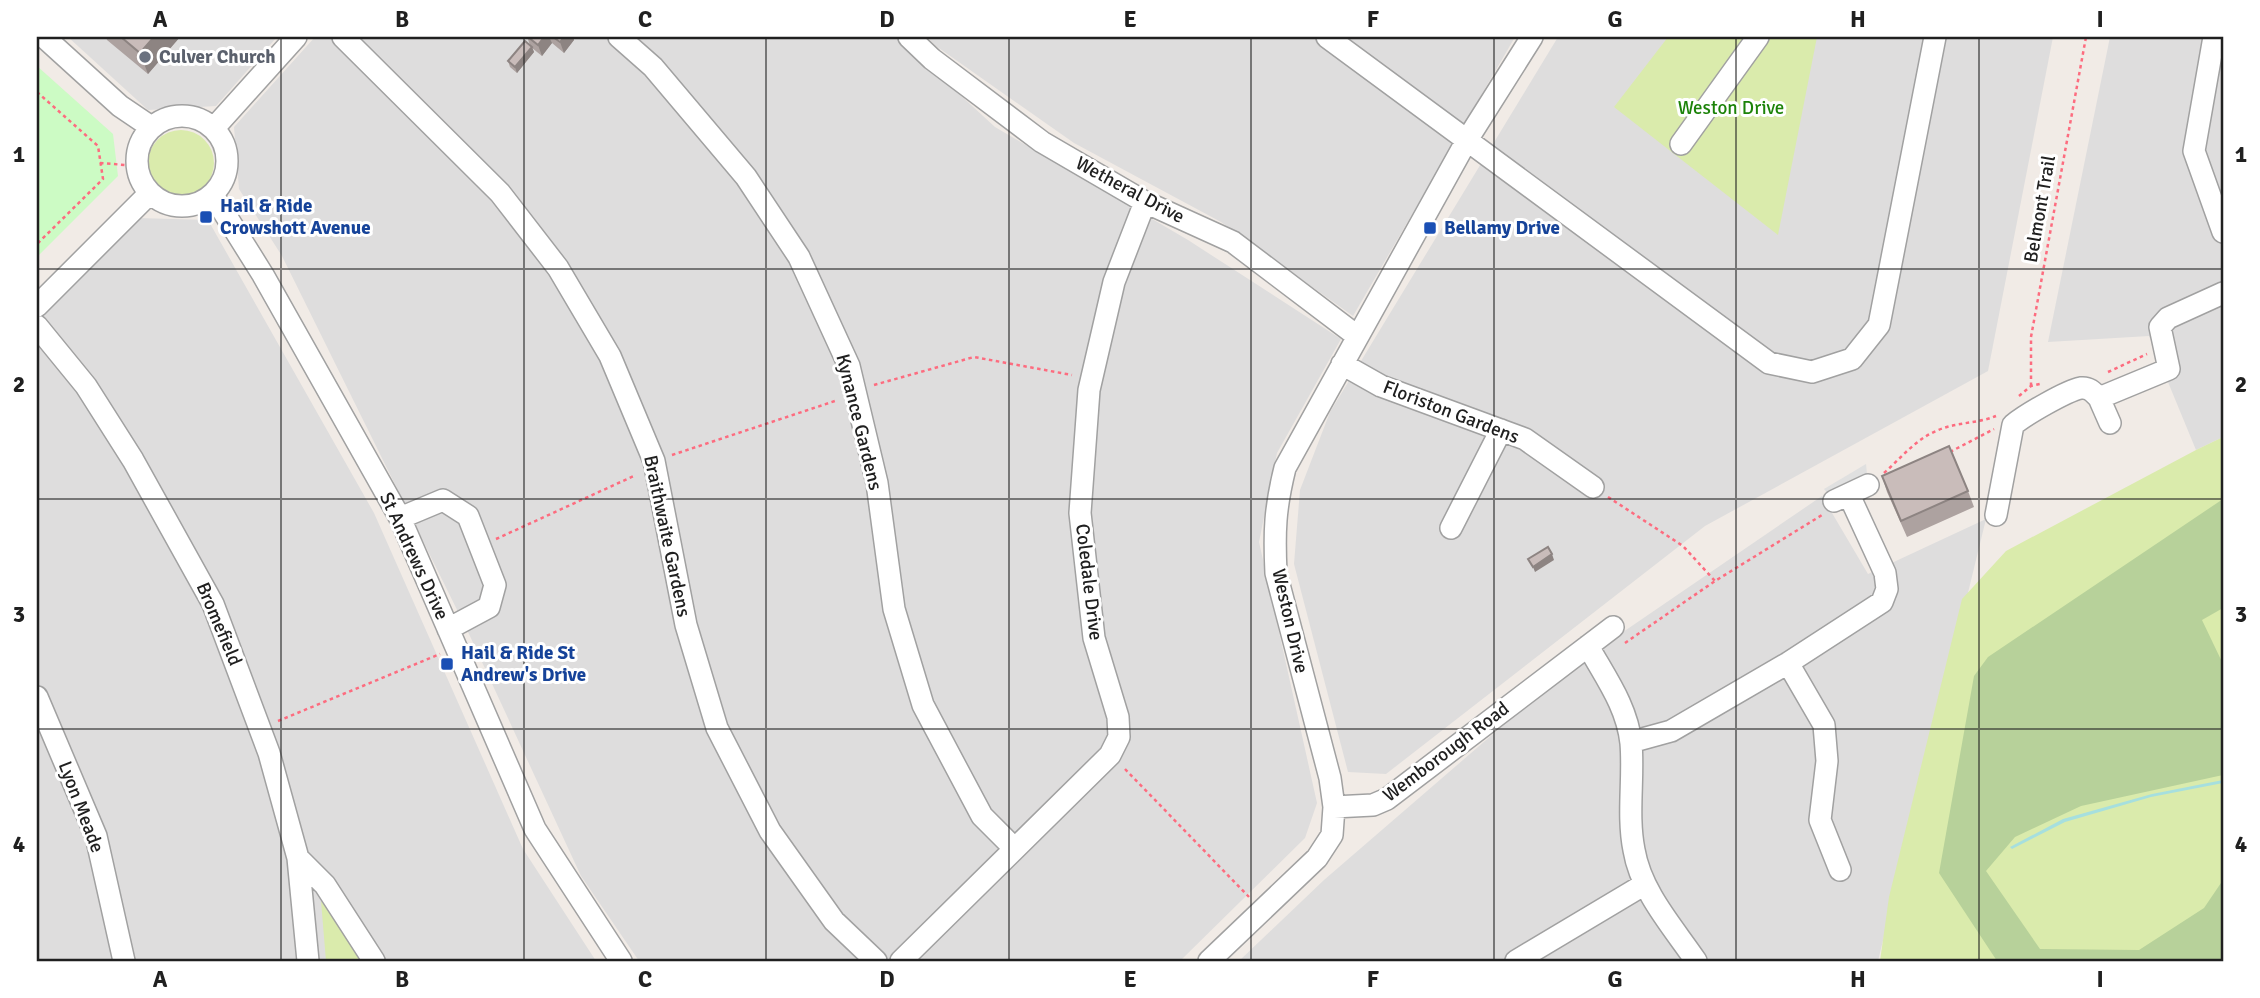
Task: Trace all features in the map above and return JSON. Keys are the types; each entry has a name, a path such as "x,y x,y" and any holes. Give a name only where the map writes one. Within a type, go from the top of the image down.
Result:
{"street":[{"path":"44,37 120,106 151,127"},
{"path":"214,128 296,37"},
{"name":"Braithwaite Gardens","path":"343,37 500,192 558,268 610,356 654,461 686,625 718,728 770,831 834,921 876,961"},
{"name":"Kynance Gardens","path":"619,37 653,66 746,177 799,257 849,366 877,483 894,609 923,705 982,816 1014,848"},
{"name":"Wetheral Drive","path":"909,37 932,60 1042,142 1145,202 1233,242 1357,335"},
{"path":"1327,37 1769,363 1812,372 1852,359 1879,325 1935,37"},
{"name":"Weston Drive","path":"1334,807 1330,778 1276,573 1276,505 1285,468 1467,140 1532,37"},
{"path":"1681,144 1758,37"},
{"path":"2214,37 2194,151 2223,232"},
{"path":"184,116 202,120 214,128 225,146 228,163 223,181 213,195 198,204 180,207 163,203 149,194 139,177 136,159 141,142 151,127 167,118 184,116"},
{"path":"37,306 149,194"},
{"name":"St Andrews Drive","path":"213,195 263,275 400,518 535,830 621,961"},
{"name":"Coledale Drive","path":"1110,755 1119,737 1118,717 1094,638 1080,513 1091,379 1114,282 1145,202"},
{"path":"2099,398 2169,369 2162,347 2160,327 2168,318 2223,293"},
{"name":"Bromefield","path":"37,326 86,386 133,460 213,604 261,728 298,858 308,961"},
{"name":"Floriston Gardens","path":"1342,364 1394,391 1525,439 1593,487"},
{"path":"1996,515 2013,425 2028,413 2081,388 2091,390 2099,398 2110,423"},
{"path":"1451,528 1501,430"},
{"path":"1630,742 1671,731 1788,663 1882,602 1887,589 1885,573 1844,498 1868,485"},
{"path":"400,518 443,500 468,516 495,585 489,607 452,638"},
{"name":"Wemborough Road","path":"1334,807 1373,805 1387,799 1588,646 1619,635"},
{"path":"1588,646 1618,697 1630,742 1634,850 1645,884 1696,961"},
{"path":"1788,663 1824,725 1826,761 1820,820 1840,870"},
{"name":"Lyon Meade","path":"37,697 96,836 124,961"},
{"path":"901,961 1110,755"},
{"path":"1209,961 1317,858 1332,835 1334,807"},
{"path":"298,858 325,885 374,961"},
{"path":"1516,961 1645,884"}],"path":[{"name":"Belmont Trail","path":"2015,401 2031,386 2031,337 2086,37"},
{"path":"37,92 98,146 103,179 37,241"},
{"path":"100,163 138,166"},
{"path":"480,546 633,477 654,461 833,402 878,383 974,357 1091,379"},
{"path":"1868,485 1913,444 1936,431 1978,422 2005,411"},
{"path":"1940,457 1996,428"},
{"path":"1593,487 1683,546 1715,581"},
{"path":"1619,635 1715,581 1836,506 1844,498"},
{"path":"261,728 452,638"},
{"path":"1110,755 1261,910"}],"shaded area":[{"path":"68,37 277,37 216,106 148,110"},
{"path":"315,37 897,37 995,127 1188,240 1341,339 1277,453 1259,542 1317,803 1305,838 1180,961 639,961 581,876 469,634 282,256 239,189 234,127"},
{"path":"927,37 1515,37 1353,316 1221,222 1074,143"},
{"path":"1558,37 2053,37 1988,371 1705,526 1386,774 1348,772 1294,564 1300,490 1330,412"},
{"path":"2110,37 2223,37 2223,437 2196,450 2149,336 2048,342"},
{"path":"138,218 208,220 374,513 523,849 596,961 37,961 37,321"},
{"path":"1866,464 1868,485 1834,501 1824,489"},
{"path":"1822,496 1868,574 1986,519 1878,961 1239,961 1324,880 1566,671"}],"green space":[{"name":"Weston Drive","path":"1668,37 1817,37 1778,235 1614,107"},
{"path":"37,66 113,134 118,176 37,257"},
{"path":"175,130 187,130 199,135 209,145 214,163 212,176 199,191 187,196 175,196 163,191 153,181 148,169 148,157 153,145 163,135"},
{"path":"2223,437 2223,961 1880,961 1889,897 1962,599 2006,551"},
{"path":"2223,499 2223,608 2202,620 2223,664 2223,775 2081,806 2015,837 1986,871 2040,949 2139,950 2204,908 2223,880 2223,959 1997,961 1939,873 1974,676 1988,657"},
{"path":"321,901 362,961 326,961"}],"water":[{"path":"2223,780 2223,783 2151,797 2065,822 2012,849 2010,847 2063,819 2152,794"}],"building":[{"path":"121,37 154,37 140,53"},
{"path":"528,37 544,37 538,45"},
{"path":"525,41 532,47 515,67 508,61"},
{"path":"1949,446 1968,491 1901,521 1882,476"},
{"path":"1548,547 1552,554 1533,567 1528,559"}],"place":[{"name":"Culver Church","path":"145,57"},
{"name":"Hail & Ride Crowshott Avenue","path":"206,217"},
{"name":"Bellamy Drive","path":"1430,228"},
{"name":"Hail & Ride St Andrew's Drive","path":"447,664"}]}
